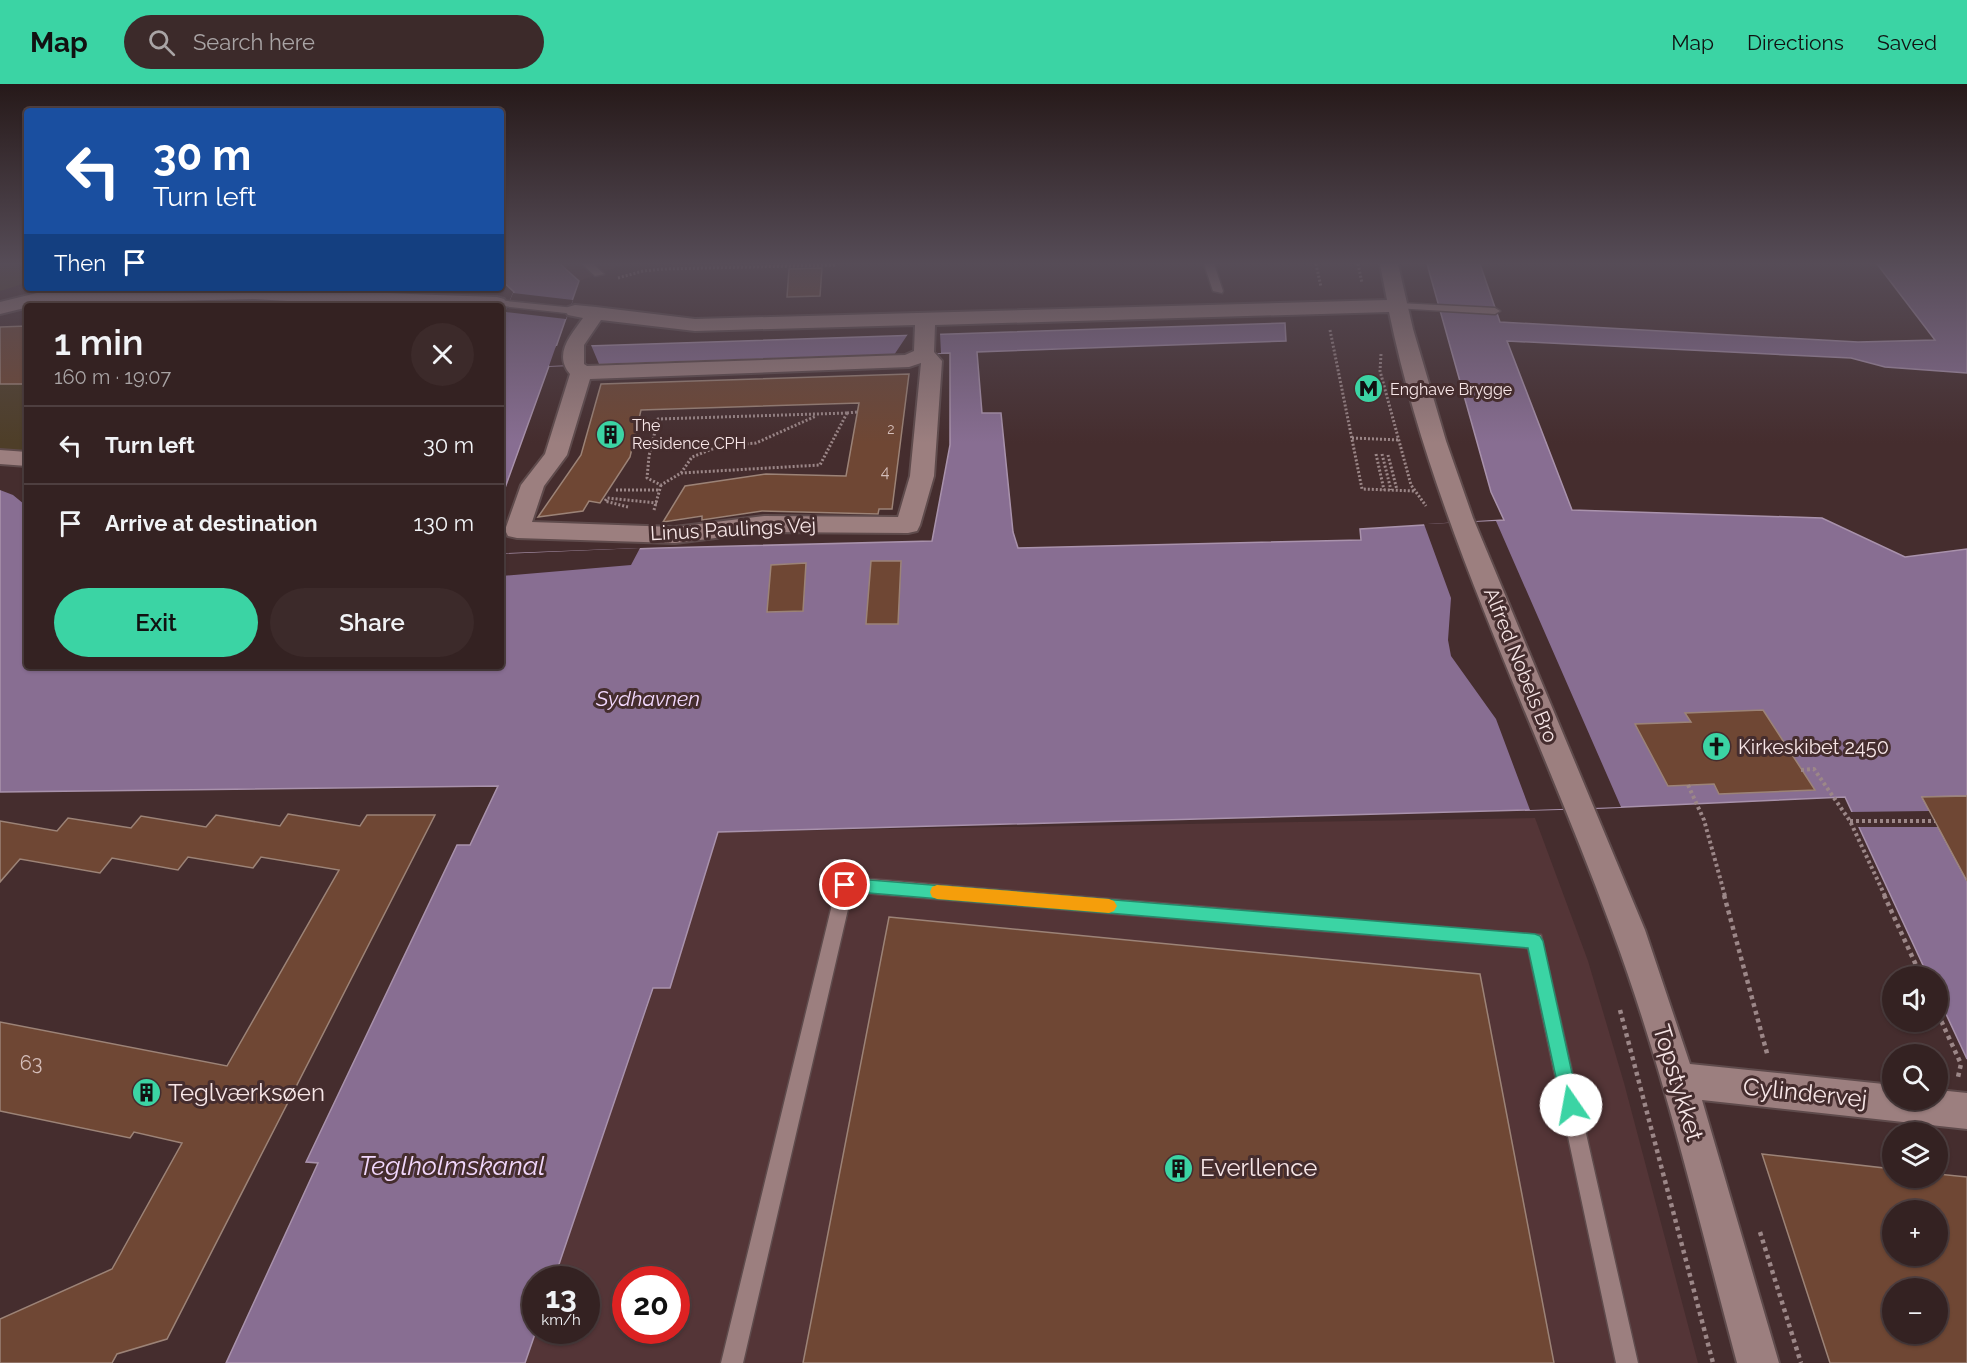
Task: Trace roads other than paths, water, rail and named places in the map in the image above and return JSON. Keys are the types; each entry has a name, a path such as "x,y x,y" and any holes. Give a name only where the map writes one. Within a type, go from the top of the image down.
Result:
{"street":[{"name":"Linus Paulings Vej","path":"592,324 576,361 567,418 556,455 533,485 517,530 675,535 764,524 908,525 922,476 927,427 932,361 925,335"},
{"path":"684,324 925,335 1093,324"},
{"name":"Alfred Nobels Bro","path":"1402,324 1435,441 1463,522 1579,808"},
{"path":"576,361 909,361 925,335"},
{"path":"0,457 24,459"},
{"name":"Topstykket","path":"1579,808 1629,930 1678,1080 1758,1363"},
{"name":"Cylindervej","path":"1678,1080 1962,1095"}],"lane":[{"path":"732,1363 845,885 1535,941 1627,1363"}],"water":[{"name":"Sydhavnen","path":"504,324 564,324 556,347 1285,324 1286,341 977,352 982,413 1001,413 1013,532 1018,548 1361,540 1360,529 1504,520 1491,492 1444,324 1530,324 1858,342 1935,340 1923,324 1967,324 1967,373 1885,367 1851,358 1507,341 1572,510 1822,518 1905,557 1967,549 1967,796 1922,797 1967,881 1967,1059 1948,1018 1948,966 1923,966 1845,797 1603,808 718,832 670,988 653,988 558,1266 522,1266 522,1344 532,1344 525,1363 226,1363 318,1163 306,1162 457,845 470,845 498,786 0,792 0,464 24,467 24,669 504,669 504,554 932,541 950,445 950,353 549,366 504,491"}],"place":[{"name":"Enghave Brygge","path":"1369,389"},
{"name":"The Residence CPH","path":"611,434"},
{"name":"Kirkeskibet 2450","path":"1717,747"},
{"name":"Teglværksøen","path":"147,1093"},
{"name":"Everllence","path":"1179,1168"}],"water label":[{"name":"Teglholmskanal","path":"452,1166"}]}
